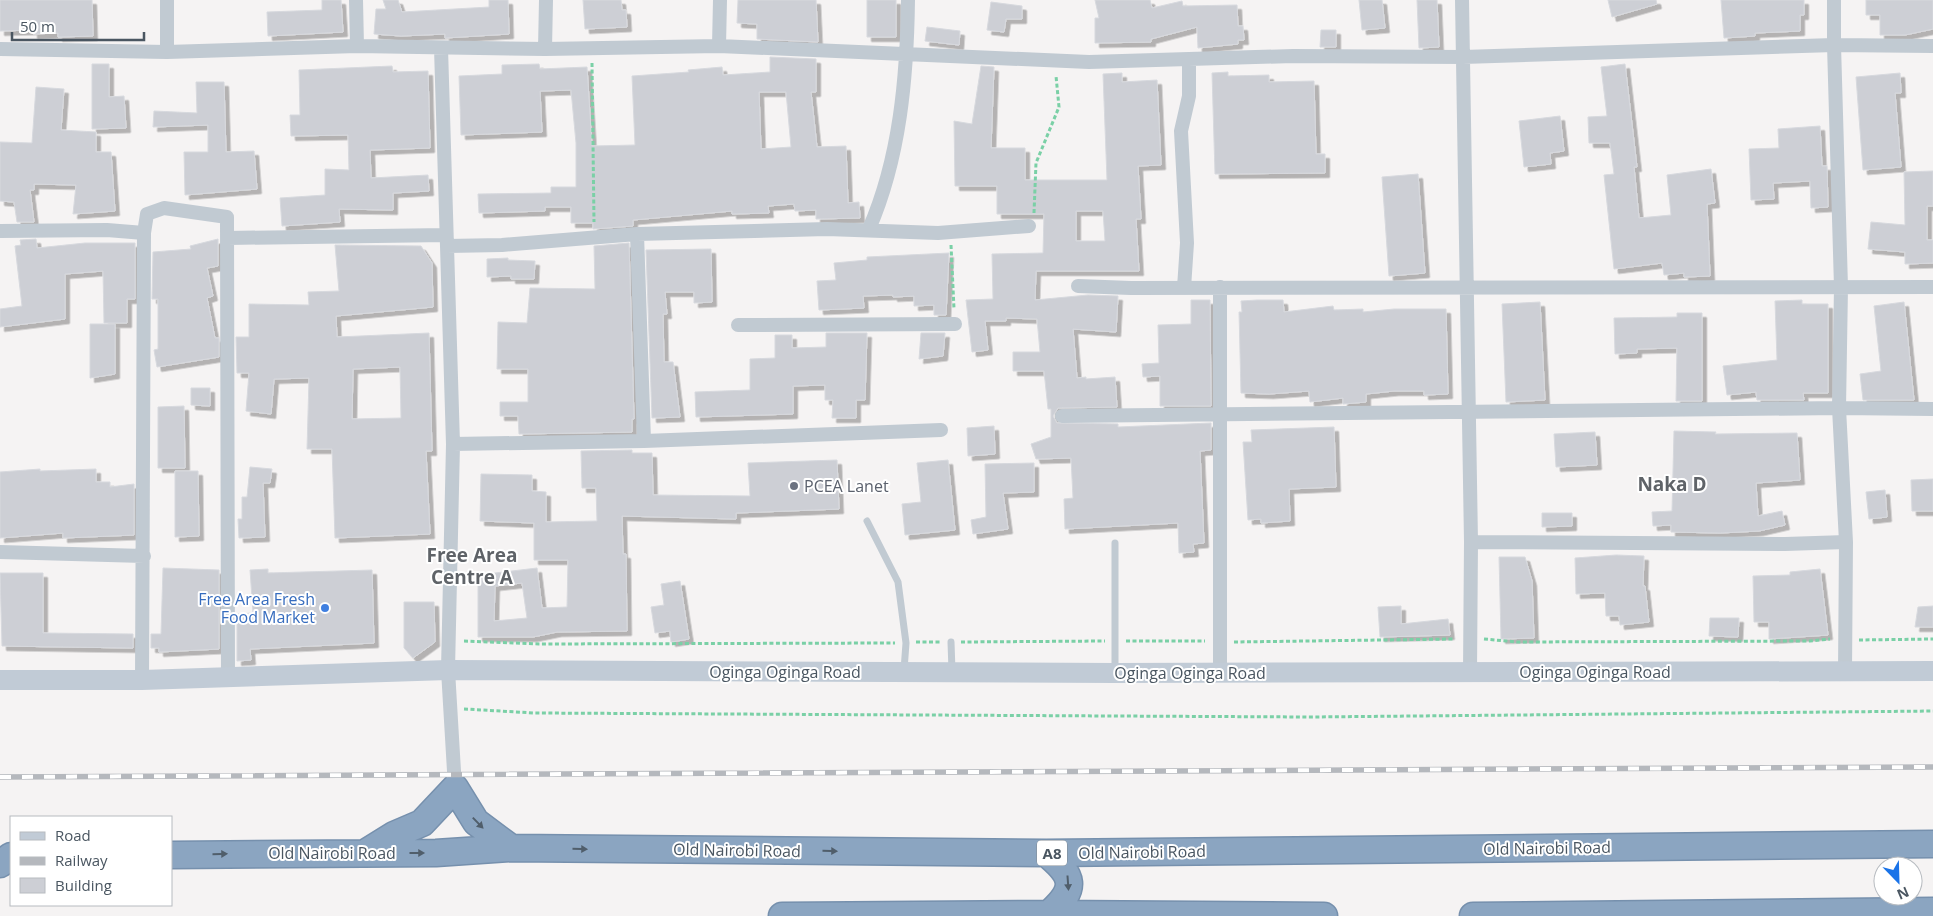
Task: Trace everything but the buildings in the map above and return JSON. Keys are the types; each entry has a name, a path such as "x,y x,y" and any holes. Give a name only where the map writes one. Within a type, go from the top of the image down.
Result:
{"highway":[{"path":"365,853 394,835 422,823 455,788 476,822 511,848"},
{"name":"Old Nairobi Road","path":"172,855 436,853 511,848 1046,853 1933,844"},
{"path":"1046,853 1067,873 1070,887 1063,901 1049,914"},
{"path":"1473,916 1933,911"},
{"path":"782,916 1049,914 1324,916"}],"street":[{"path":"166,0 167,52"},
{"path":"356,0 357,46"},
{"path":"545,48 546,0"},
{"path":"719,46 720,0"},
{"path":"869,229 882,197 897,131 907,56 908,0"},
{"path":"1462,0 1466,288 1470,410 1470,672"},
{"path":"1834,0 1841,286 1840,408 1846,542 1845,672"},
{"path":"0,49 167,52 357,46 441,48 719,46 907,56 1055,60 1293,56 1463,57 1834,45 1933,46"},
{"path":"441,48 453,444 448,670 455,788"},
{"path":"1184,288 1187,243 1181,131 1189,96 1189,59"},
{"path":"142,680 144,233 146,214 164,208 227,218 228,678"},
{"path":"228,238 447,240 502,245 638,234 869,229 951,232 1029,226"},
{"path":"0,231 107,230 144,233"},
{"path":"638,234 644,441"},
{"path":"1078,286 1184,288 1933,287"},
{"path":"1220,287 1220,668"},
{"path":"738,325 955,324"},
{"path":"1062,416 1470,410 1933,409"},
{"path":"453,444 644,441 941,430"},
{"path":"1471,542 1775,544 1846,542"},
{"path":"0,552 144,556"},
{"name":"Oginga Oginga Road","path":"0,680 142,680 448,670 1220,668 1470,672 1933,671"}],"lane":[{"path":"867,520 898,582 906,648 904,668"},
{"path":"1115,543 1115,669"},
{"path":"952,644 952,668"}],"path":[{"path":"592,47 594,238"},
{"path":"1029,226 1034,217 1036,163 1059,108 1055,60"},
{"path":"951,232 955,324"},
{"path":"1470,638 1517,642 1933,639"},
{"path":"450,708 535,713 1289,717 1933,712"}],"railway":[{"path":"0,777 1933,767"}],"place":[{"name":"PCEA Lanet","path":"794,486"},
{"name":"Free Area Fresh Food Market","path":"325,608"}],"district":[{"name":"Naka D","path":"1672,484"},
{"name":"Free Area Centre A","path":"472,566"}]}
